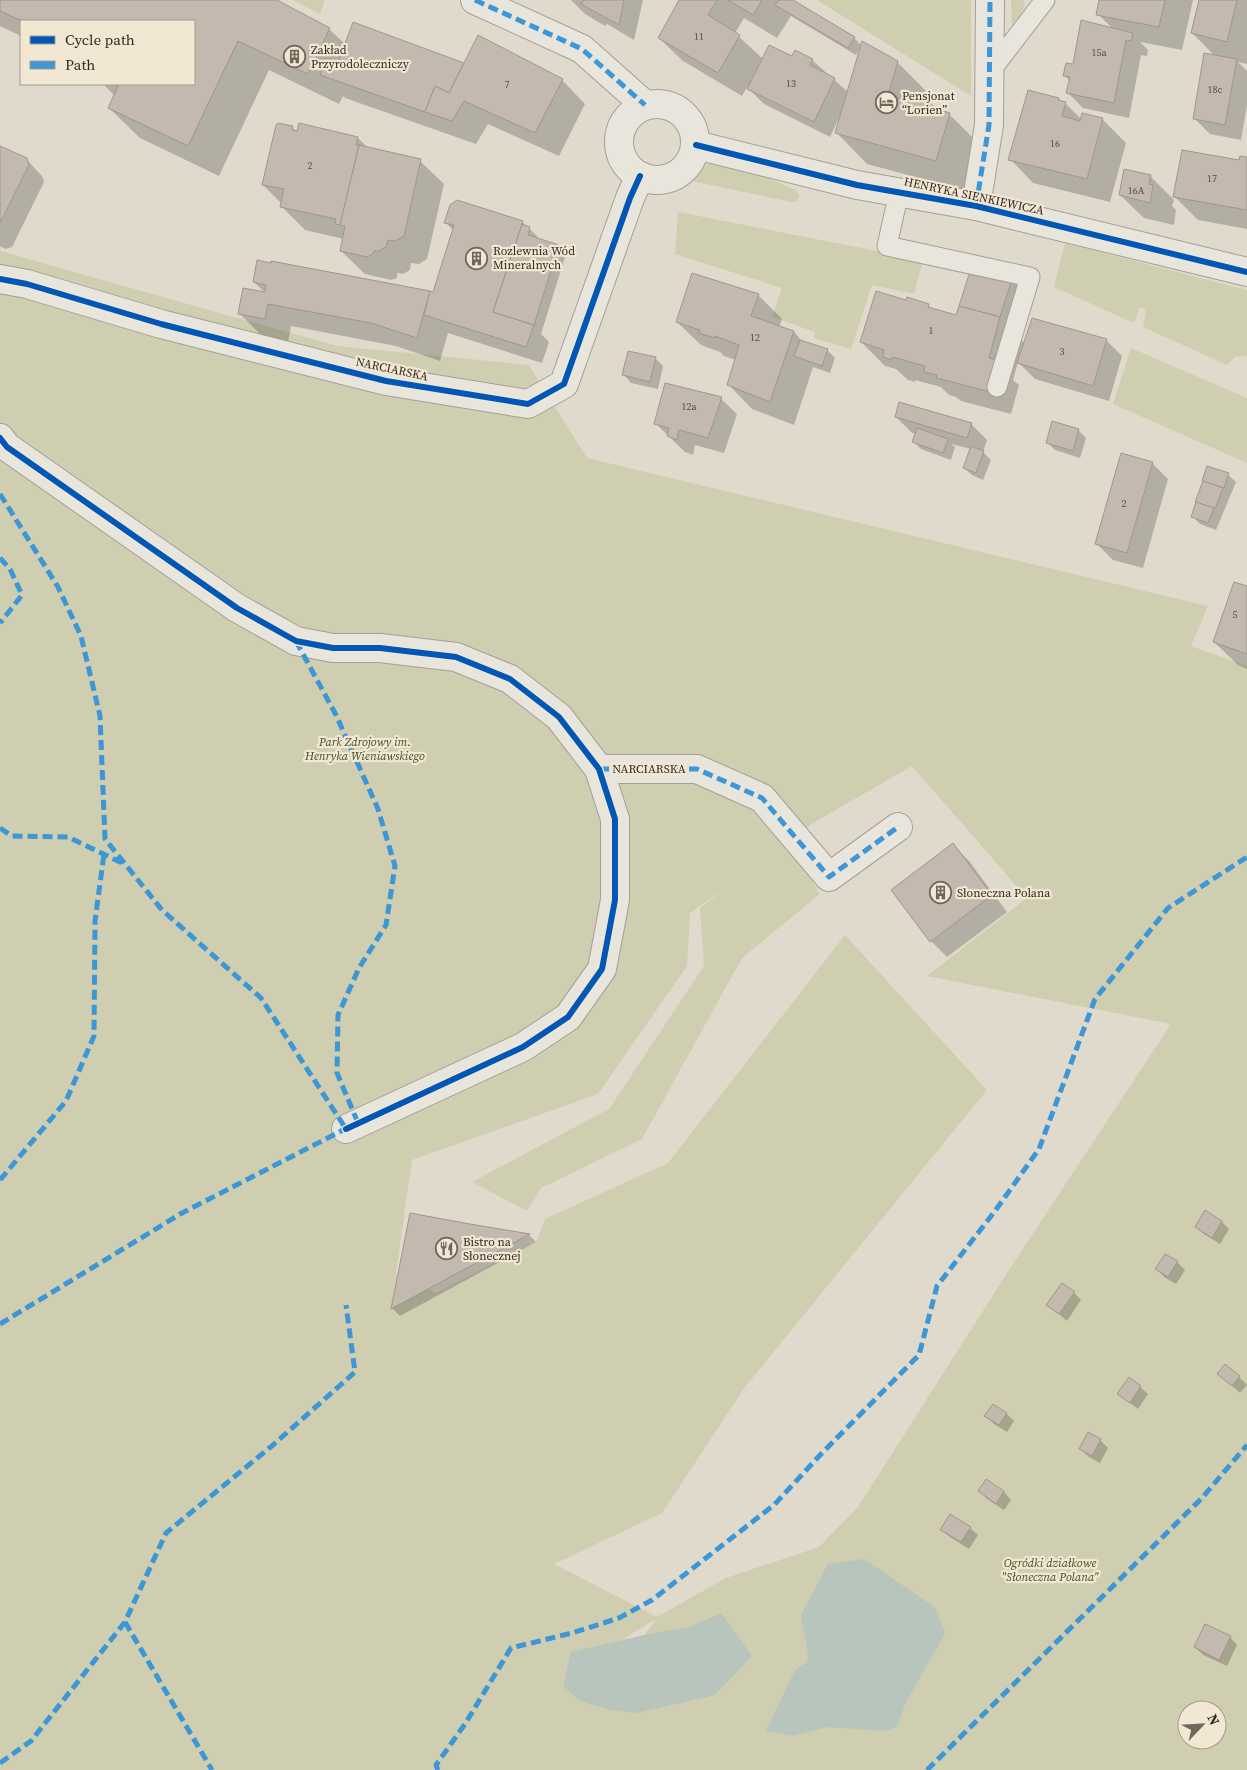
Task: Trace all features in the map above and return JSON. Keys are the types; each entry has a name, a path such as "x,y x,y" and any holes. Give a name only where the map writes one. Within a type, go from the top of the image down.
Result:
{"street":[{"path":"475,0 582,49 645,105"},
{"name":"HENRYKA SIENKIEWICZA","path":"976,206 989,125 990,0"},
{"path":"660,103 675,107 687,116 694,130 696,145 692,160 682,171 669,179 654,180 640,176 628,167 620,154 619,139 623,124 632,112 645,105 660,103"},
{"name":"HENRYKA SIENKIEWICZA","path":"696,145 858,185 976,206 1247,272"},
{"name":"NARCIARSKA","path":"0,279 27,284 161,324 386,381 528,404 564,384 630,198 640,176"},
{"name":"NARCIARSKA","path":"0,438 7,447 237,608 296,641 333,648 380,648 456,657 510,679 559,717 599,769 697,769 762,798 829,877 898,828"},
{"path":"346,1129 523,1047 568,1017 602,969 615,900 615,818 599,769"}],"lane":[{"path":"989,73 1045,0"},
{"path":"899,192 888,246 1030,277 998,387"}],"green space":[{"path":"293,0 325,0 320,14"},
{"path":"817,0 971,0 971,96"},
{"path":"1011,0 1024,0 1025,7 1012,30"},
{"path":"719,161 729,162 796,190 799,196 798,199 791,202 692,181 691,177 704,165"},
{"path":"678,212 923,260 914,294 872,285 851,349 814,338 815,332 772,317 782,288 675,254"},
{"path":"1065,243 1247,290 1247,356 1235,357 1227,365 1143,327 1146,309 1140,307 1134,323 1054,287"},
{"name":"Park Zdrojowy im. Henryka Wieniawskiego","path":"0,251 337,346 529,365 587,458 1208,606 1191,646 1247,666 1247,1770 0,1770","holes":["912,766 1027,898 927,976 1171,1024 1009,1270 858,1507 819,1547 726,1578 657,1617 554,1564 662,1513 745,1387 987,1090 845,935 668,1163 545,1219 536,1242 436,1293 396,1273 412,1160 598,1094 687,966 690,913 729,885 700,908 704,966 609,1109 472,1182 527,1211 541,1188 642,1139 742,958 820,894 788,842 813,823","656,1619 610,1685 571,1652 620,1641"]},
{"path":"1131,348 1247,398 1247,463 1113,404"}],"shaded area":[{"path":"864,1559 936,1608 945,1634 906,1702 897,1727 887,1731 827,1727 793,1736 766,1731 794,1672 809,1659 801,1615 828,1564"},
{"path":"721,1613 752,1656 715,1695 637,1713 611,1710 580,1701 563,1686 571,1652 653,1633 690,1627"}],"building":[{"name":"Zakład Przyrodoleczniczy","path":"0,0 277,0 330,28 308,74 238,41 188,146 108,108 119,85 195,85 195,20 20,20 0,11"},
{"path":"584,0 624,0 619,25 581,4"},
{"path":"679,0 717,0 708,15 740,35 718,73 658,38"},
{"path":"728,0 762,0 753,15"},
{"path":"779,0 793,0 855,37 848,48 775,5"},
{"path":"1099,0 1165,0 1159,27 1096,15"},
{"path":"1199,0 1237,0 1227,42 1191,33"},
{"path":"1081,20 1133,33 1131,41 1126,40 1114,103 1066,93 1070,77 1063,76 1066,63 1073,64"},
{"path":"353,22 464,63 449,93 435,86 425,112 320,75 326,58 338,62"},
{"path":"478,35 563,79 535,133 464,101 452,121 425,112 435,86 449,93"},
{"name":"Pensjonat “Lorien”","path":"862,41 898,61 888,95 904,100 906,92 929,98 927,106 950,113 936,161 835,133"},
{"path":"769,45 792,56 795,50 813,59 810,65 835,78 814,122 747,89"},
{"path":"1204,53 1237,59 1225,125 1193,119"},
{"path":"1028,90 1059,98 1058,100 1066,102 1062,116 1080,121 1082,113 1103,118 1087,179 1008,160"},
{"path":"278,123 293,126 292,130 297,131 299,123 358,137 356,145 359,145 340,225 335,224 336,219 280,207 284,189 262,185"},
{"path":"359,145 421,159 404,236 395,241 388,240 386,247 379,251 374,251 373,254 367,257 340,251 345,226 340,225"},
{"path":"0,146 27,158 29,165 0,223"},
{"path":"1182,150 1239,160 1240,156 1247,157 1247,210 1173,197"},
{"path":"1124,169 1151,175 1149,184 1153,185 1150,203 1119,195"},
{"name":"Rozlewnia Wód Mineralnych","path":"457,200 523,221 493,312 534,325 526,347 424,315 430,291 433,292 454,225 444,223 450,205"},
{"path":"522,224 530,227 528,235 559,245 534,325 493,312"},
{"path":"257,260 430,291 417,338 371,323 268,304 265,319 238,314 243,288 265,292 266,285 253,282"},
{"path":"971,268 1012,279 1000,317 959,306"},
{"path":"692,273 759,294 751,316 794,331 770,402 727,385 739,345 715,336 715,338 699,333 700,330 676,322"},
{"path":"876,291 906,300 907,297 929,304 928,307 956,315 959,306 1000,317 989,358 996,360 987,391 936,378 937,375 924,372 925,366 892,357 891,360 883,357 884,350 860,342"},
{"path":"1032,318 1107,339 1093,386 1017,363"},
{"path":"800,340 828,349 822,366 794,356"},
{"path":"628,351 656,357 650,382 622,375"},
{"path":"665,383 722,397 708,438 679,430 677,440 667,436 669,428 654,424"},
{"path":"899,402 972,423 967,438 895,417"},
{"path":"1052,421 1079,429 1073,451 1046,443"},
{"path":"917,428 948,439 943,453 912,442"},
{"path":"971,446 984,451 976,473 963,468"},
{"path":"1121,453 1153,462 1127,553 1095,544"},
{"path":"1207,466 1229,473 1224,488 1202,481"},
{"path":"1203,481 1223,488 1215,509 1195,502"},
{"path":"1196,502 1214,508 1208,523 1191,517"},
{"path":"1234,582 1247,586 1247,654 1213,642"},
{"name":"Słoneczna Polana","path":"953,843 992,895 930,942 891,890"},
{"path":"1205,1210 1222,1221 1212,1238 1195,1227"},
{"path":"410,1213 470,1224 530,1234 391,1309"},
{"path":"1165,1254 1178,1261 1168,1277 1155,1269"},
{"path":"1062,1283 1075,1292 1059,1314 1046,1305"},
{"path":"1225,1364 1240,1376 1232,1386 1217,1374"},
{"path":"1129,1377 1141,1386 1130,1403 1117,1394"},
{"path":"993,1404 1007,1413 999,1425 984,1416"},
{"path":"1088,1432 1101,1439 1092,1456 1079,1449"},
{"path":"986,1479 1004,1491 996,1504 978,1491"},
{"path":"950,1514 971,1527 961,1542 940,1530"},
{"path":"1205,1624 1231,1636 1219,1660 1194,1647"}],"marked path":[{"path":"475,0 582,49 645,105"},
{"path":"976,206 989,125 990,0"},
{"path":"0,494 58,587 81,636 100,716 105,839 162,910 261,998 346,1129"},
{"path":"0,558 10,569 22,595 0,623"},
{"path":"296,641 336,715 378,809 395,866 386,925 359,968 338,1015 337,1073 358,1123"},
{"path":"599,769 697,769 762,798 829,877 898,827"},
{"path":"0,828 12,836 68,837 124,864"},
{"path":"0,1180 66,1101 94,1036 95,921 104,854"},
{"path":"438,1770 436,1765 465,1724 511,1648 572,1633 619,1618 652,1600 774,1505 822,1453 919,1355 937,1286 995,1211 1039,1149 1095,999 1168,908 1247,857"},
{"path":"0,1324 182,1213 349,1127"},
{"path":"0,1763 31,1741 125,1622 166,1533 273,1445 355,1372 346,1305"},
{"path":"927,1770 1202,1498 1247,1445"},
{"path":"125,1622 212,1770"}],"cycle path":[{"path":"696,145 857,185 976,206 1247,272"},
{"path":"0,279 27,284 161,324 386,381 528,404 564,384 630,198 640,176"},
{"path":"0,438 7,447 237,608 296,641 333,648 380,648 456,657 510,679 559,717 599,769 615,819 615,900 602,969 568,1017 523,1047 346,1129"}],"place":[{"name":"Zakład Przyrodoleczniczy","path":"295,57"},
{"name":"Pensjonat “Lorien”","path":"886,103"},
{"name":"Rozlewnia Wód Mineralnych","path":"477,258"},
{"name":"Słoneczna Polana","path":"941,893"},
{"name":"Bistro na Słonecznej","path":"447,1249"}],"park label":[{"name":"Ogródki działkowe \"Słoneczna Polana\"","path":"1050,1570"}]}
